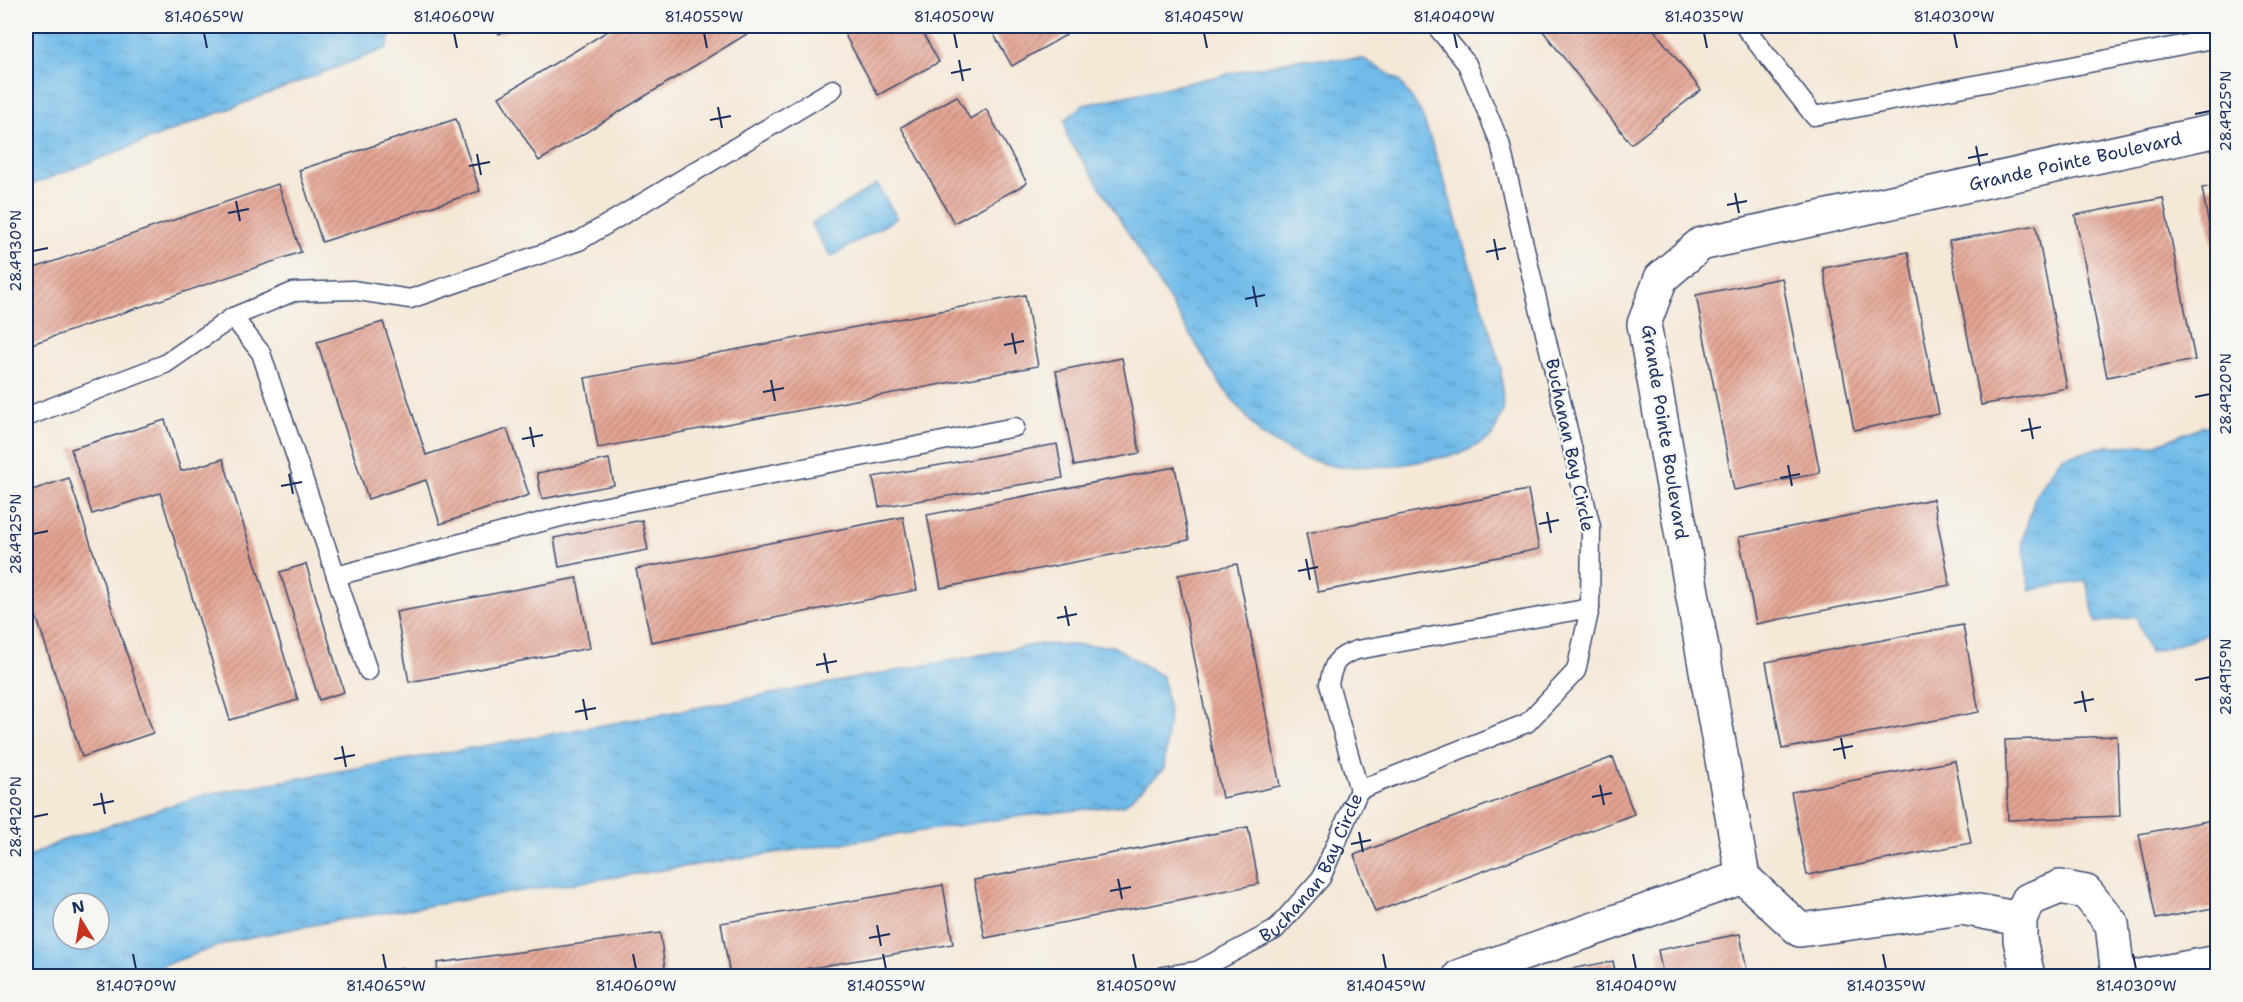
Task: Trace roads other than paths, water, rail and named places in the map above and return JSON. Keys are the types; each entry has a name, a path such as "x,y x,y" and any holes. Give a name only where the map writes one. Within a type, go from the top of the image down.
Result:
{"street":[{"name":"Grande Pointe Boulevard","path":"1743,877 1644,324 1660,278 1701,244 2217,130"},
{"path":"1460,976 1743,877 1800,930 1962,908 2020,919"},
{"path":"2028,976 2020,940 2020,919 2028,900 2060,887 2086,892 2112,924 2118,976"},
{"path":"2141,976 2217,962"}],"lane":[{"name":"Buchanan Bay Circle","path":"1164,976 1197,971 1275,930 1321,878 1359,790 1527,723 1576,670 1590,608 1591,527 1500,143 1467,64 1436,26"},
{"path":"1744,26 1814,116 2217,38"},
{"path":"26,417 165,364 233,317 293,292 352,290 410,300 579,241 833,89"},
{"path":"233,317 261,353 368,671"},
{"path":"336,576 587,510 1015,427"},
{"path":"1359,790 1329,684 1332,669 1342,655 1357,650 1590,608"}],"water":[{"path":"26,26 392,26 387,48 26,187"},
{"path":"1298,59 1364,59 1399,80 1421,112 1501,368 1503,411 1492,437 1460,454 1395,466 1338,467 1302,458 1261,435 1221,385 1094,177 1067,137 1065,120 1084,105"},
{"path":"877,184 897,218 831,257 811,224"},
{"path":"2217,425 2217,630 2149,652 2136,616 2096,623 2086,581 2030,590 2022,541 2036,494 2062,457 2107,446 2154,445 2203,426"},
{"path":"1039,644 1113,646 1163,677 1169,712 1164,769 1124,805 1022,816 339,920 236,940 132,976 26,976 26,858 61,841 203,795 631,720"}]}
